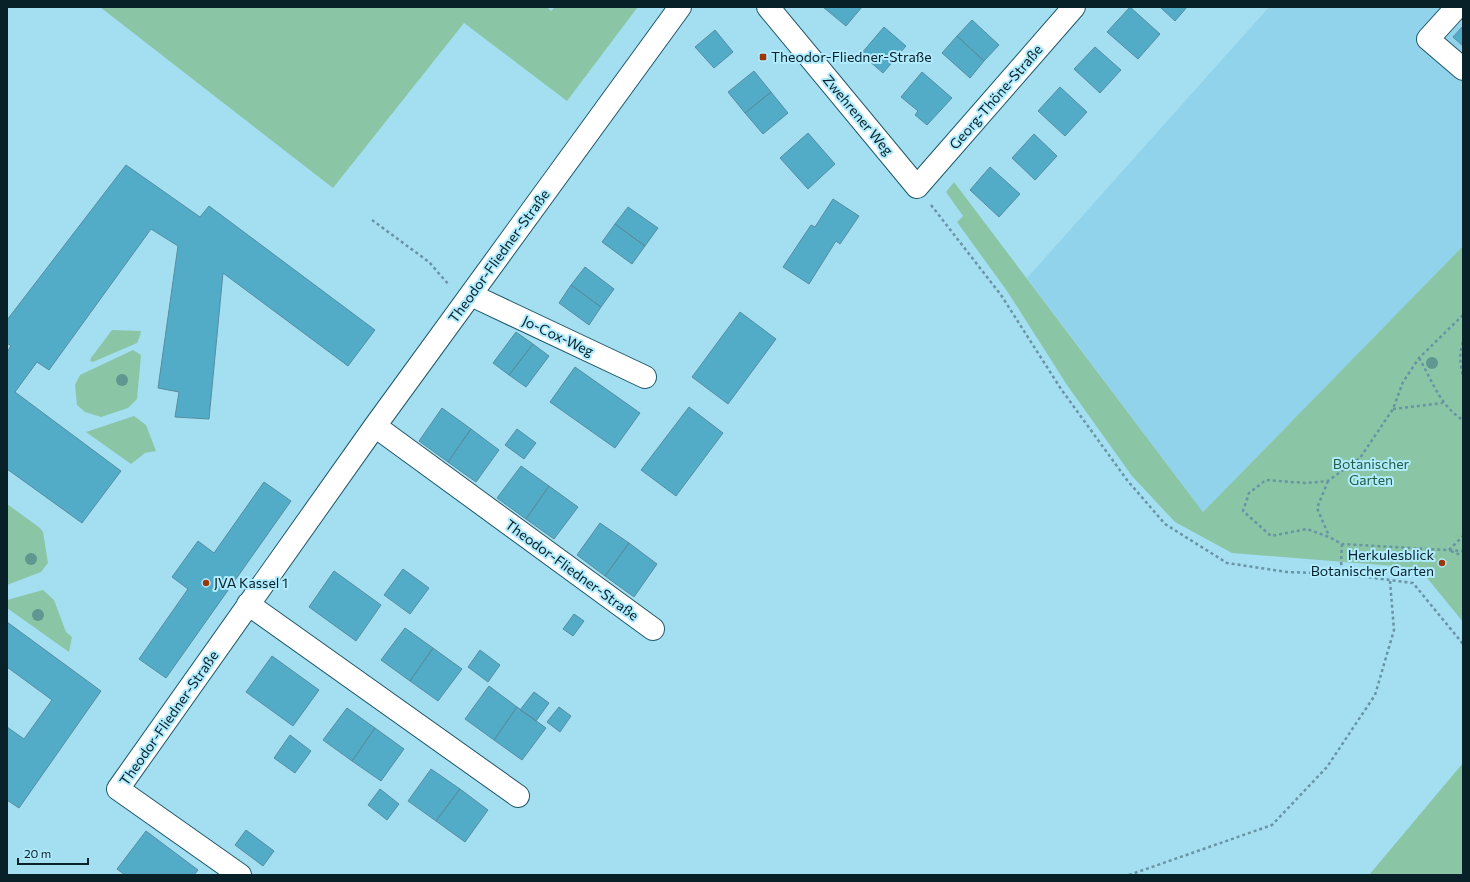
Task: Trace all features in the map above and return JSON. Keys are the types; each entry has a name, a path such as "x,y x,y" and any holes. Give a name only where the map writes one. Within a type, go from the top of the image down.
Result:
{"street":[{"name":"Theodor-Fliedner-Straße","path":"240,875 118,789 375,426 680,7"},
{"name":"Zwehrener Weg","path":"768,7 917,187"},
{"name":"Georg-Thöne-Straße","path":"917,187 1074,7"},
{"path":"1457,7 1428,39 1463,69"},
{"name":"Jo-Cox-Weg","path":"468,299 645,377"},
{"name":"Theodor-Fliedner-Straße","path":"375,426 653,629"},
{"path":"248,604 518,796"}],"path":[{"path":"917,187 1001,295 1061,388 1127,480 1165,524 1227,563 1287,572 1343,574 1413,583 1463,644"},
{"path":"372,220 429,262 468,299"},
{"path":"1463,316 1419,358 1403,382 1393,409 1360,458 1328,481 1305,483 1266,480 1249,493 1243,511 1270,536 1307,529 1330,537 1342,544 1463,551"},
{"path":"1463,342 1460,349 1460,363 1463,376"},
{"path":"1419,358 1443,402 1449,410 1463,420"},
{"path":"1393,409 1443,402"},
{"path":"1328,481 1317,508 1330,537"},
{"path":"1449,550 1463,536"},
{"path":"1342,544 1341,562 1343,574"},
{"path":"1449,550 1463,556"},
{"path":"1129,875 1272,825 1327,767 1375,695 1394,630 1390,581"}],"shaded area":[{"path":"1269,7 1463,7 1463,246 1203,512 1027,278"}],"green space":[{"path":"100,7 547,7 551,11 555,7 637,8 567,101 464,23 333,188"},
{"name":"Botanischer Garten","path":"954,182 1203,512 1463,246 1463,622 1419,568 1232,553 1175,522 1132,476 1067,385 1007,291 957,222 963,216 946,192"},
{"path":"112,330 141,331 137,343 93,362 90,361 91,358"},
{"path":"133,350 141,355 137,399 128,408 101,417 85,412 77,405 75,385 80,375"},
{"path":"134,416 146,425 156,451 145,453 131,464 86,432"},
{"path":"7,504 40,528 43,532 48,563 41,572 7,585"},
{"path":"43,590 54,600 66,632 72,637 69,652 7,608 7,600"},
{"path":"1463,763 1463,875 1369,875"}],"building":[{"path":"823,7 862,7 846,26"},
{"path":"1130,7 1160,34 1138,59 1107,32"},
{"path":"1160,7 1187,7 1175,21"},
{"path":"972,20 999,45 984,61 957,36"},
{"path":"1463,26 1463,46 1453,37"},
{"path":"884,27 906,46 883,73 861,54"},
{"path":"715,30 733,52 714,68 695,47"},
{"path":"957,36 984,61 970,78 942,53"},
{"path":"1095,47 1121,70 1100,93 1074,69"},
{"path":"754,71 771,92 745,113 728,92"},
{"path":"922,72 952,98 927,125 915,115 918,111 901,97"},
{"path":"1060,87 1087,112 1065,136 1038,111"},
{"path":"771,92 788,113 763,134 745,113"},
{"path":"808,133 835,164 808,189 780,158"},
{"path":"1034,134 1057,156 1035,180 1012,158"},
{"path":"126,165 200,217 209,206 375,330 348,366 223,273 209,419 175,417 179,392 158,388 178,246 151,229 49,370 37,362 15,392 121,471 82,523 7,469 7,352 11,346 7,343 7,320"},
{"path":"990,167 1020,194 999,217 970,190"},
{"path":"833,199 859,216 840,244 836,241 809,284 783,267 811,225 815,227"},
{"path":"628,207 658,228 645,246 615,224"},
{"path":"615,224 645,246 632,264 602,242"},
{"path":"585,267 614,289 601,307 571,285"},
{"path":"571,285 601,307 589,325 559,303"},
{"path":"740,312 776,339 728,404 692,377"},
{"path":"516,332 533,344 509,375 493,363"},
{"path":"533,344 549,356 526,387 509,375"},
{"path":"575,367 640,413 615,448 550,402"},
{"path":"689,407 723,433 676,496 641,470"},
{"path":"442,408 471,429 448,462 419,441"},
{"path":"471,429 499,450 476,482 448,462"},
{"path":"517,429 536,443 524,459 505,445"},
{"path":"521,466 549,486 526,519 497,498"},
{"name":"JVA Kassel 1","path":"264,482 291,501 166,678 139,659 188,589 172,577 198,541 214,553"},
{"path":"549,486 578,507 554,539 526,519"},
{"path":"600,523 629,543 605,576 577,555"},
{"path":"629,543 657,564 634,597 605,576"},
{"path":"403,569 429,588 410,614 384,595"},
{"path":"334,571 381,605 356,641 309,607"},
{"path":"574,614 584,621 573,636 563,629"},
{"path":"7,622 101,691 19,808 7,800 7,727 24,739 52,700 7,667"},
{"path":"405,628 433,648 410,681 381,660"},
{"path":"433,648 462,669 438,701 410,681"},
{"path":"480,650 500,665 488,682 468,667"},
{"path":"272,656 319,690 293,726 246,692"},
{"path":"489,686 517,707 494,740 465,719"},
{"path":"534,692 549,703 536,721 520,710"},
{"path":"517,707 546,728 522,760 494,740"},
{"path":"559,707 571,716 560,732 547,722"},
{"path":"347,708 375,728 352,761 323,740"},
{"path":"375,728 404,749 381,781 352,761"},
{"path":"290,735 311,751 295,773 274,758"},
{"path":"431,769 460,789 436,821 408,801"},
{"path":"380,789 399,804 387,820 368,805"},
{"path":"460,789 488,810 465,842 436,821"},
{"path":"246,830 274,851 263,866 235,845"},
{"path":"146,831 198,870 194,875 125,875 117,869"}],"place":[{"name":"Theodor-Fliedner-Straße","path":"763,57"},
{"name":"Herkulesblick Botanischer Garten","path":"1442,563"},
{"name":"JVA Kassel 1","path":"206,583"}]}
